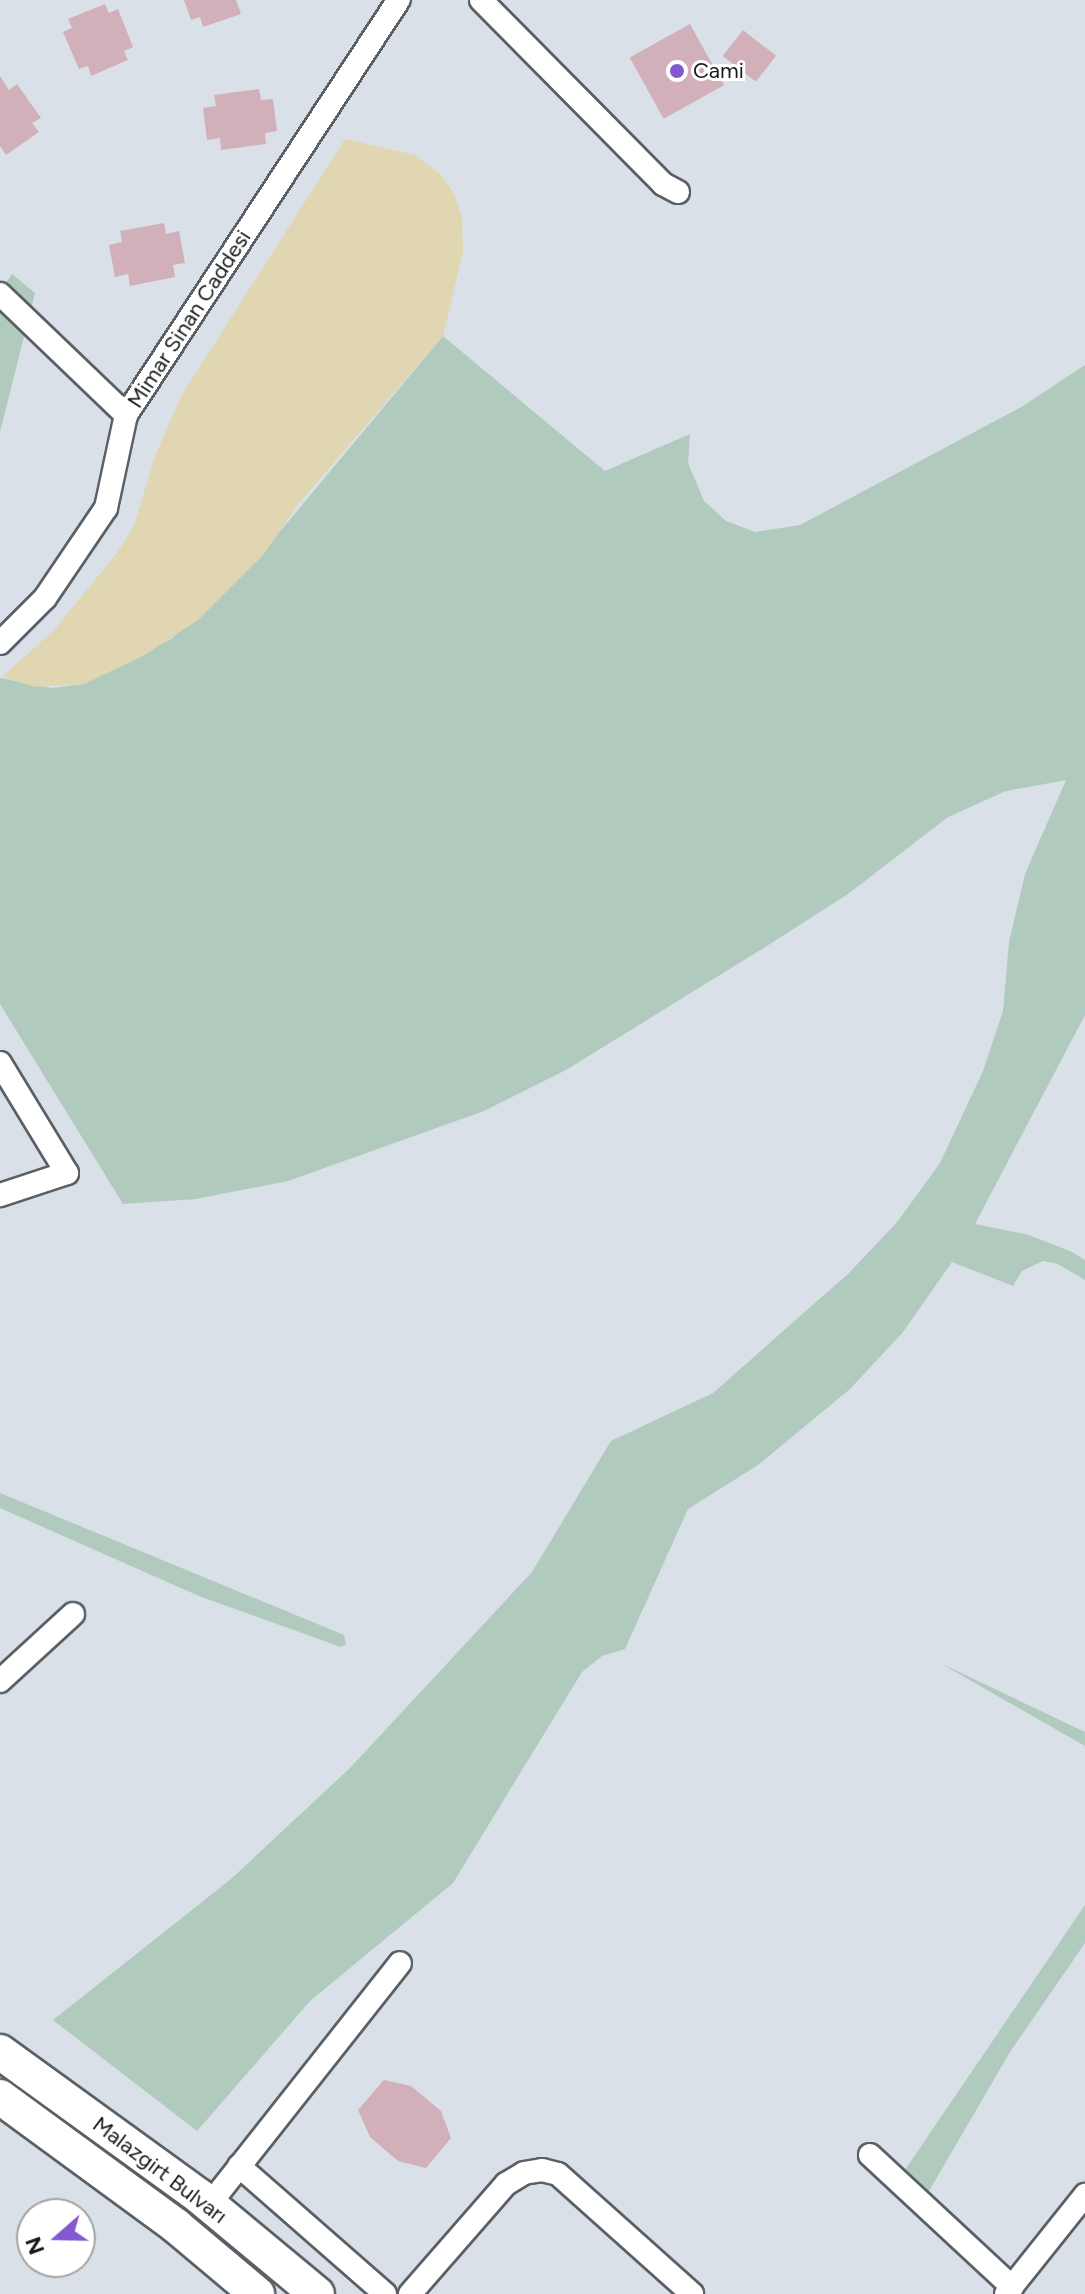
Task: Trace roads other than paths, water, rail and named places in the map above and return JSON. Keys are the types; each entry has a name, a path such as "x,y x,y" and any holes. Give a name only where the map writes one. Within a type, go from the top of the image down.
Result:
{"highway":[{"name":"Malazgirt Bulvarı","path":"0,2052 209,2205 317,2294"},
{"name":"Malazgirt Bulvarı","path":"0,2097 176,2226 257,2294"}],"street":[{"name":"Mimar Sinan Caddesi","path":"0,643 45,598 106,508 126,415 399,0"},
{"path":"481,0 663,184 678,192"},
{"path":"0,294 126,415"},
{"path":"0,1063 67,1173 0,1195"},
{"path":"0,1681 73,1614"},
{"path":"209,2205 400,1963"},
{"path":"870,2155 1009,2290 1085,2195"},
{"path":"239,2166 385,2294"},
{"path":"410,2294 506,2184 524,2173 542,2170 558,2174 692,2294"}],"place":[{"name":"Cami","path":"677,71"}]}
